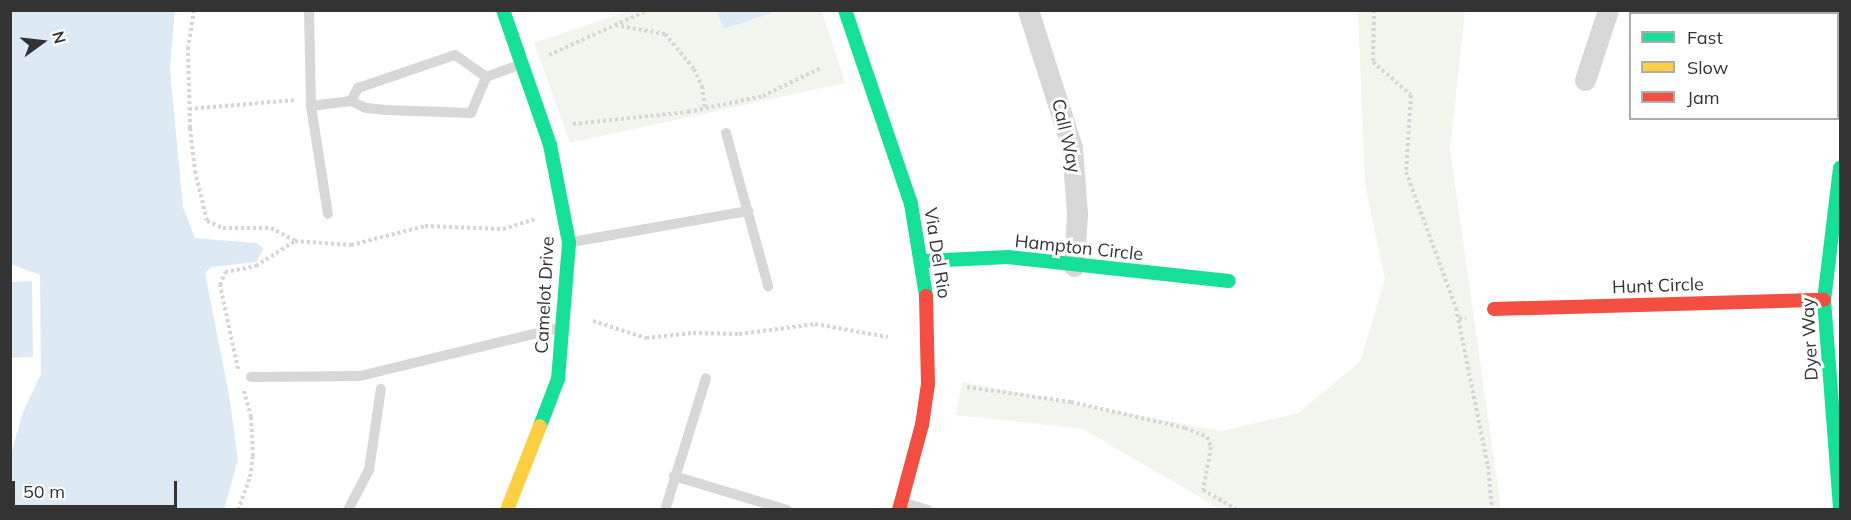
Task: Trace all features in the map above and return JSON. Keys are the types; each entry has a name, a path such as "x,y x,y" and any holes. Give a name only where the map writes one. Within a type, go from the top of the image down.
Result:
{"street":[{"name":"Camelot Drive","path":"503,10 550,145 569,243 558,379 507,510"},
{"name":"Via Del Rio","path":"845,10 911,204 923,261 929,322 928,384 922,425 900,506"},
{"name":"Call Way","path":"1028,10 1072,148 1077,213 1074,266"},
{"path":"1585,80 1608,10"},
{"name":"Dyer Way","path":"1840,168 1824,300 1840,510"},
{"name":"Hampton Circle","path":"923,261 1008,257 1074,266 1230,281"},
{"name":"Hunt Circle","path":"1494,309 1824,300"}],"lane":[{"path":"309,10 311,102 327,214"},
{"path":"351,101 358,88 455,55 486,77"},
{"path":"311,102 351,101 366,108 386,110 471,112 486,77 522,64"},
{"path":"726,133 768,286"},
{"path":"569,243 748,211"},
{"path":"247,380 360,376 563,327"},
{"path":"665,510 706,378"},
{"path":"348,510 369,470 381,389"},
{"path":"674,476 787,510"},
{"path":"900,506 928,510"}],"path":[{"path":"194,10 188,47 189,109 195,171 207,221 223,228 271,228 295,241 351,245 425,226 503,229 536,219"},
{"path":"549,55 648,10"},
{"path":"1374,10 1373,62 1382,73 1405,86 1413,101 1407,172 1459,319 1488,466 1492,510"},
{"path":"615,25 665,34 694,69 702,86 705,108"},
{"path":"573,124 705,108 774,93 821,68"},
{"path":"189,109 311,102"},
{"path":"239,373 220,278 233,268 256,266 295,241"},
{"path":"1459,319 1466,318"},
{"path":"593,321 646,338 739,334 815,324 888,337"},
{"path":"238,510 250,477 253,456 247,380"},
{"path":"967,387 1071,402 1185,428 1210,441 1210,455 1203,490 1237,510"}],"shaded area":[{"path":"11,10 175,11 170,69 183,207 195,238 257,243 264,249 256,262 211,267 205,273 229,395 238,460 224,509 11,509 12,450 23,412 41,374 40,275 11,264"},
{"path":"628,11 822,11 845,83 570,143 534,43"},
{"path":"717,11 770,11 771,13 724,29"},
{"path":"1358,11 1465,11 1450,150 1501,509 1220,509 1083,429 956,415 962,382 1222,431 1298,413 1360,362 1385,279 1365,185"},
{"path":"32,281 33,357 11,358 11,282"}],"traffic: fast":[{"path":"503,10 550,145 569,243 558,379 540,426"},
{"path":"845,10 911,204 926,296"},
{"path":"1840,168 1824,300 1840,510"},
{"path":"923,261 1008,257 1229,281"}],"traffic: slow":[{"path":"507,510 540,426"}],"traffic: jam":[{"path":"899,510 922,425 928,384 926,296"},
{"path":"1494,309 1824,300"}]}
